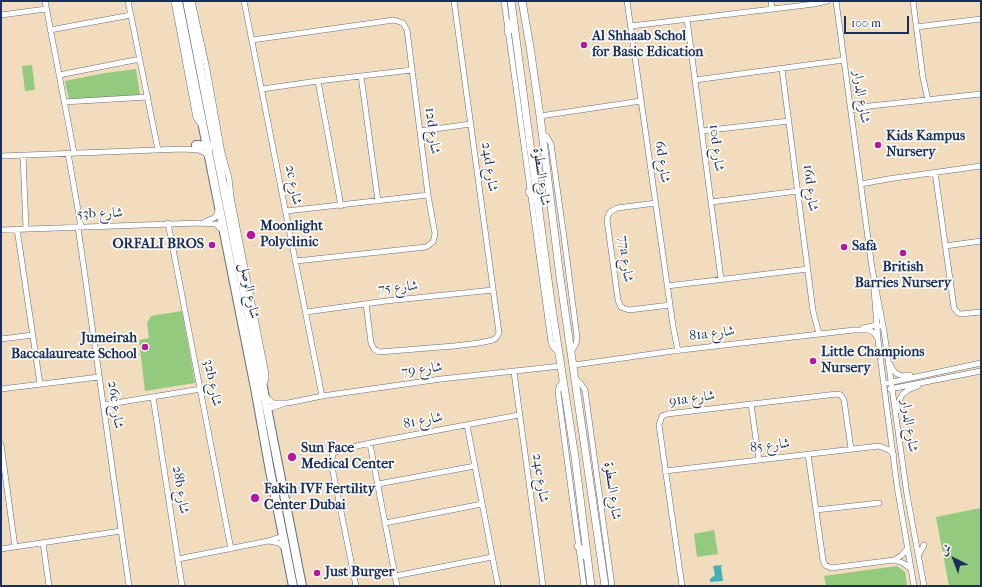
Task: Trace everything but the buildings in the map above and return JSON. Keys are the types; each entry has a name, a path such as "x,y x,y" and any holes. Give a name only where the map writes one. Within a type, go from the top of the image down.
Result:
{"main road":[{"name":"شارع الوصل","path":"178,1 225,235 259,387 264,396 267,409 300,586"},
{"name":"شارع الوصل","path":"187,1 229,212 283,536 293,586"},
{"name":"شارع السطوة","path":"511,1 559,353 575,457 591,586"},
{"name":"شارع السطوة","path":"522,1 540,116 560,278 572,350 605,586"},
{"path":"508,32 512,26 513,18"},
{"path":"524,96 529,103 531,115 534,118 540,116"},
{"path":"196,145 207,145 212,147 222,195 229,212"},
{"path":"529,192 539,203"},
{"path":"545,253 551,250 555,253 560,278"},
{"path":"259,387 262,408 265,410 267,409"},
{"path":"575,457 581,474 584,476 589,475"},
{"path":"283,536 289,538 300,586"},
{"path":"578,546 587,558"}],"street":[{"path":"45,1 74,153"},
{"path":"128,1 158,150"},
{"path":"174,1 196,118 203,126"},
{"path":"192,1 207,69 222,153 229,178 231,197 266,374 266,379 259,387"},
{"name":"2c شارع","path":"244,1 322,396"},
{"name":"24d شارع","path":"366,304 371,343 374,349 380,352 454,346 493,340 497,337 499,331 454,1"},
{"name":"شارع السطوة","path":"504,1 529,192 551,342 553,347 559,353"},
{"name":"6d شارع","path":"627,1 676,351"},
{"path":"771,1 772,9"},
{"path":"814,4 827,1"},
{"path":"913,1 926,100"},
{"path":"631,26 836,2"},
{"name":"شارع الدرار","path":"836,2 872,268 878,340 898,486 914,586"},
{"path":"1,15 46,9"},
{"path":"50,30 131,15"},
{"name":"10d شارع","path":"687,19 721,279"},
{"path":"916,27 981,19"},
{"name":"12d شارع","path":"252,40 394,20 403,23 407,30 434,234 433,242 426,247 296,261"},
{"path":"59,75 140,59"},
{"path":"695,80 844,62"},
{"name":"16d شارع","path":"782,69 816,334"},
{"path":"262,89 412,70"},
{"path":"361,76 378,201"},
{"path":"318,81 341,206"},
{"path":"851,108 981,94"},
{"path":"64,102 148,98"},
{"path":"540,116 641,101"},
{"path":"702,131 789,121"},
{"path":"420,131 471,124"},
{"name":"شارع السطوة","path":"542,134 548,137 551,144 565,244 577,337 576,344 572,350"},
{"path":"182,149 196,145 205,136"},
{"path":"1,155 182,149 201,151 210,159"},
{"name":"26c شارع","path":"68,153 80,227 99,377 129,586"},
{"path":"23,155 26,229"},
{"path":"861,182 981,166"},
{"path":"935,172 953,305 955,311 961,314 981,312"},
{"path":"711,202 798,191"},
{"path":"286,211 428,195"},
{"name":"77a شارع","path":"656,204 617,208 610,212 608,216 607,220 618,300 622,307 629,310 670,305"},
{"name":"53b شارع","path":"199,222 214,218 217,215 219,207"},
{"name":"53b شارع","path":"1,230 199,222 217,225 225,235"},
{"name":"32b شارع","path":"168,223 231,549"},
{"path":"16,229 40,384"},
{"path":"945,246 981,241"},
{"name":"شارع الدرار","path":"872,268 884,331 907,495 924,586"},
{"path":"667,286 808,269"},
{"name":"شارع 75","path":"306,312 493,290"},
{"path":"877,325 884,331"},
{"name":"81a شارع","path":"574,365 676,351 854,330 877,325"},
{"name":"81a شارع","path":"854,330 872,331 878,340"},
{"path":"1,339 33,335"},
{"path":"887,351 892,368 897,374 903,376 920,373 927,374"},
{"path":"884,383 981,363"},
{"name":"شارع 79","path":"267,409 322,396 441,379 561,366"},
{"path":"885,390 981,371"},
{"name":"24e شارع","path":"514,372 543,586"},
{"path":"1,389 99,377"},
{"name":"شارع السطوة","path":"576,379 585,390 612,586"},
{"name":"شارع السطوة","path":"563,381 558,392 584,586"},
{"path":"897,424 897,405 900,398 904,392 921,383"},
{"path":"103,405 201,389"},
{"name":"91a شارع","path":"682,586 659,425 662,416 667,414 839,394 844,400 851,449"},
{"name":"شارع 79","path":"264,396 273,403 288,403"},
{"name":"28b شارع","path":"153,397 182,586"},
{"path":"751,404 759,460"},
{"name":"شارع 81","path":"356,586 332,469 331,459 333,454 339,450 519,415"},
{"path":"467,425 498,586"},
{"name":"شارع 85","path":"665,471 878,446 886,443 891,437"},
{"path":"370,444 397,586"},
{"path":"878,446 889,450 894,455"},
{"path":"1,447 15,547"},
{"path":"808,454 823,560 825,565 831,568 894,560 902,555 908,548"},
{"path":"378,484 475,466"},
{"path":"816,510 879,502"},
{"path":"385,523 482,504"},
{"path":"1,549 121,532"},
{"path":"178,559 268,541 283,536"},
{"path":"268,541 279,543 286,549"},
{"path":"43,543 49,586"},
{"path":"919,554 924,545"},
{"path":"395,576 492,557"},
{"path":"894,560 903,563 911,569"}],"green space":[{"path":"32,65 35,90 25,91 22,66"},
{"path":"136,69 140,96 69,100 65,81 105,73"},
{"path":"182,311 195,383 145,391 139,340 149,338 147,323 151,316"},
{"path":"981,508 981,586 949,586 936,517"},
{"path":"714,530 718,554 697,557 694,534"},
{"path":"897,566 905,572 907,586 826,586 824,576"}],"water":[{"path":"722,565 723,581 710,582 710,579 715,575 713,566"}],"place":[{"name":"Al Shhaab Schol for Basic Edication","path":"584,45"},
{"name":"Kids Kampus Nursery","path":"878,145"},
{"name":"Moonlight Polyclinic","path":"251,235"},
{"name":"ORFALI BROS","path":"212,245"},
{"name":"Safa","path":"844,247"},
{"name":"British Barries Nursery","path":"903,253"},
{"name":"Jumeirah Baccalaureate School","path":"145,347"},
{"name":"Little Champions Nursery","path":"813,361"},
{"name":"Sun Face Medical Center","path":"292,457"},
{"name":"Fakih IVF Fertility Center Dubai","path":"255,498"},
{"name":"Just Burger","path":"317,573"}]}
